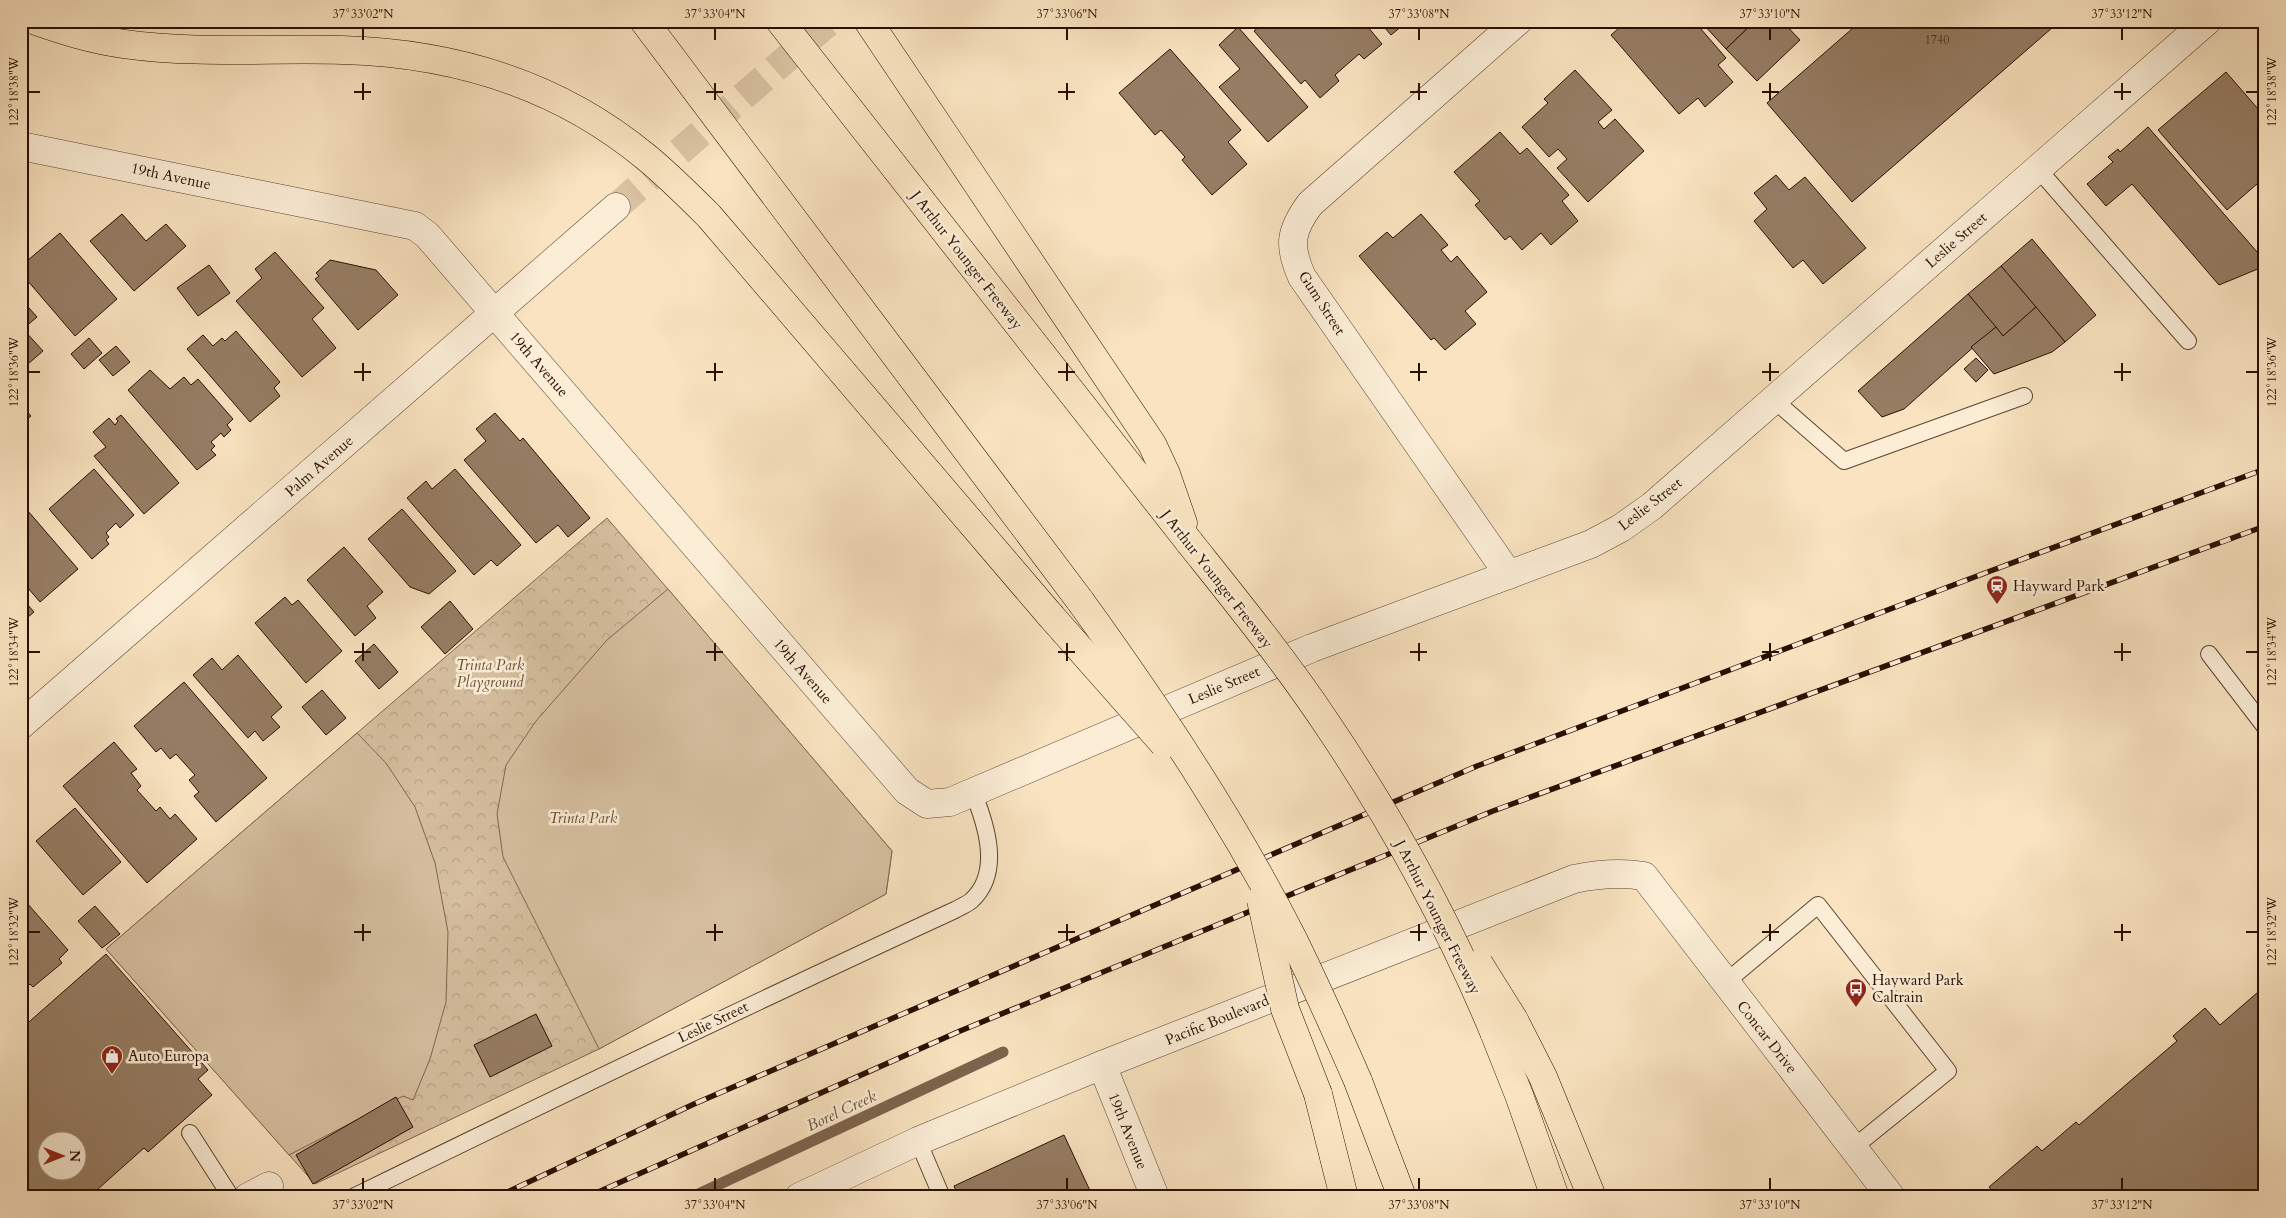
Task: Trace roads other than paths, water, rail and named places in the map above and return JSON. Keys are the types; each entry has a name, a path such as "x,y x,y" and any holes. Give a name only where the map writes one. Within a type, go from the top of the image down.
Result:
{"highway":[{"path":"36,21 80,36 123,44 250,50 385,52 445,60 493,72 538,90 580,112 645,156 709,216 1050,614 1136,713 1211,795"},
{"path":"644,21 1081,602 1168,724 1253,867 1292,939 1358,1081 1402,1197"},
{"name":"J Arthur Younger Freeway","path":"780,21 1190,543 1326,723 1373,796 1417,872 1455,946 1504,1026 1519,1095 1555,1197"},
{"path":"868,21 1152,444 1166,474 1190,543"},
{"path":"1253,867 1285,1010 1318,1094 1344,1197"},
{"path":"1504,1026 1546,1085 1592,1197"}],"street":[{"name":"Gum Street","path":"1509,575 1302,277 1294,257 1292,239 1297,222 1310,204 1518,21"},
{"name":"Leslie Street","path":"927,804 950,802 1312,648 1591,544 1621,528 1652,506 2207,21"},
{"name":"19th Avenue","path":"21,146 416,226 427,235 495,313 907,791 927,804"},
{"name":"Palm Avenue","path":"21,725 616,208"},
{"name":"Pacific Boulevard","path":"799,1197 918,1141 1102,1065 1574,879 1600,873 1644,876"},
{"name":"Concar Drive","path":"1644,876 1891,1197"},
{"name":"19th Avenue","path":"1102,1065 1155,1197"}],"lane":[{"path":"2038,169 2188,341"},
{"path":"1773,399 1844,461 2024,396"},
{"path":"2209,654 2265,727"},
{"name":"Leslie Street","path":"353,1197 562,1094 754,1002 955,910 972,900 982,884 989,865 987,832 973,792"},
{"path":"1726,982 1818,905 1948,1070 1853,1148"},
{"path":"190,1132 231,1197"},
{"path":"918,1141 942,1197"}],"waterway":[{"name":"Borel Creek","path":"692,1197 1003,1052"}],"tunnel":[{"path":"616,207 830,21"}],"railway":[{"path":"497,1197 694,1104 1477,766 2265,469"},
{"path":"587,1197 960,1031 1493,811 2265,526"}],"place":[{"name":"Hayward Park","path":"1997,605"},
{"name":"Hayward Park Caltrain","path":"1856,1008"},
{"name":"Auto Europa","path":"112,1075"}],"park label":[{"name":"Trinta Park Playground","path":"490,674"},
{"name":"Trinta Park","path":"583,818"}]}
